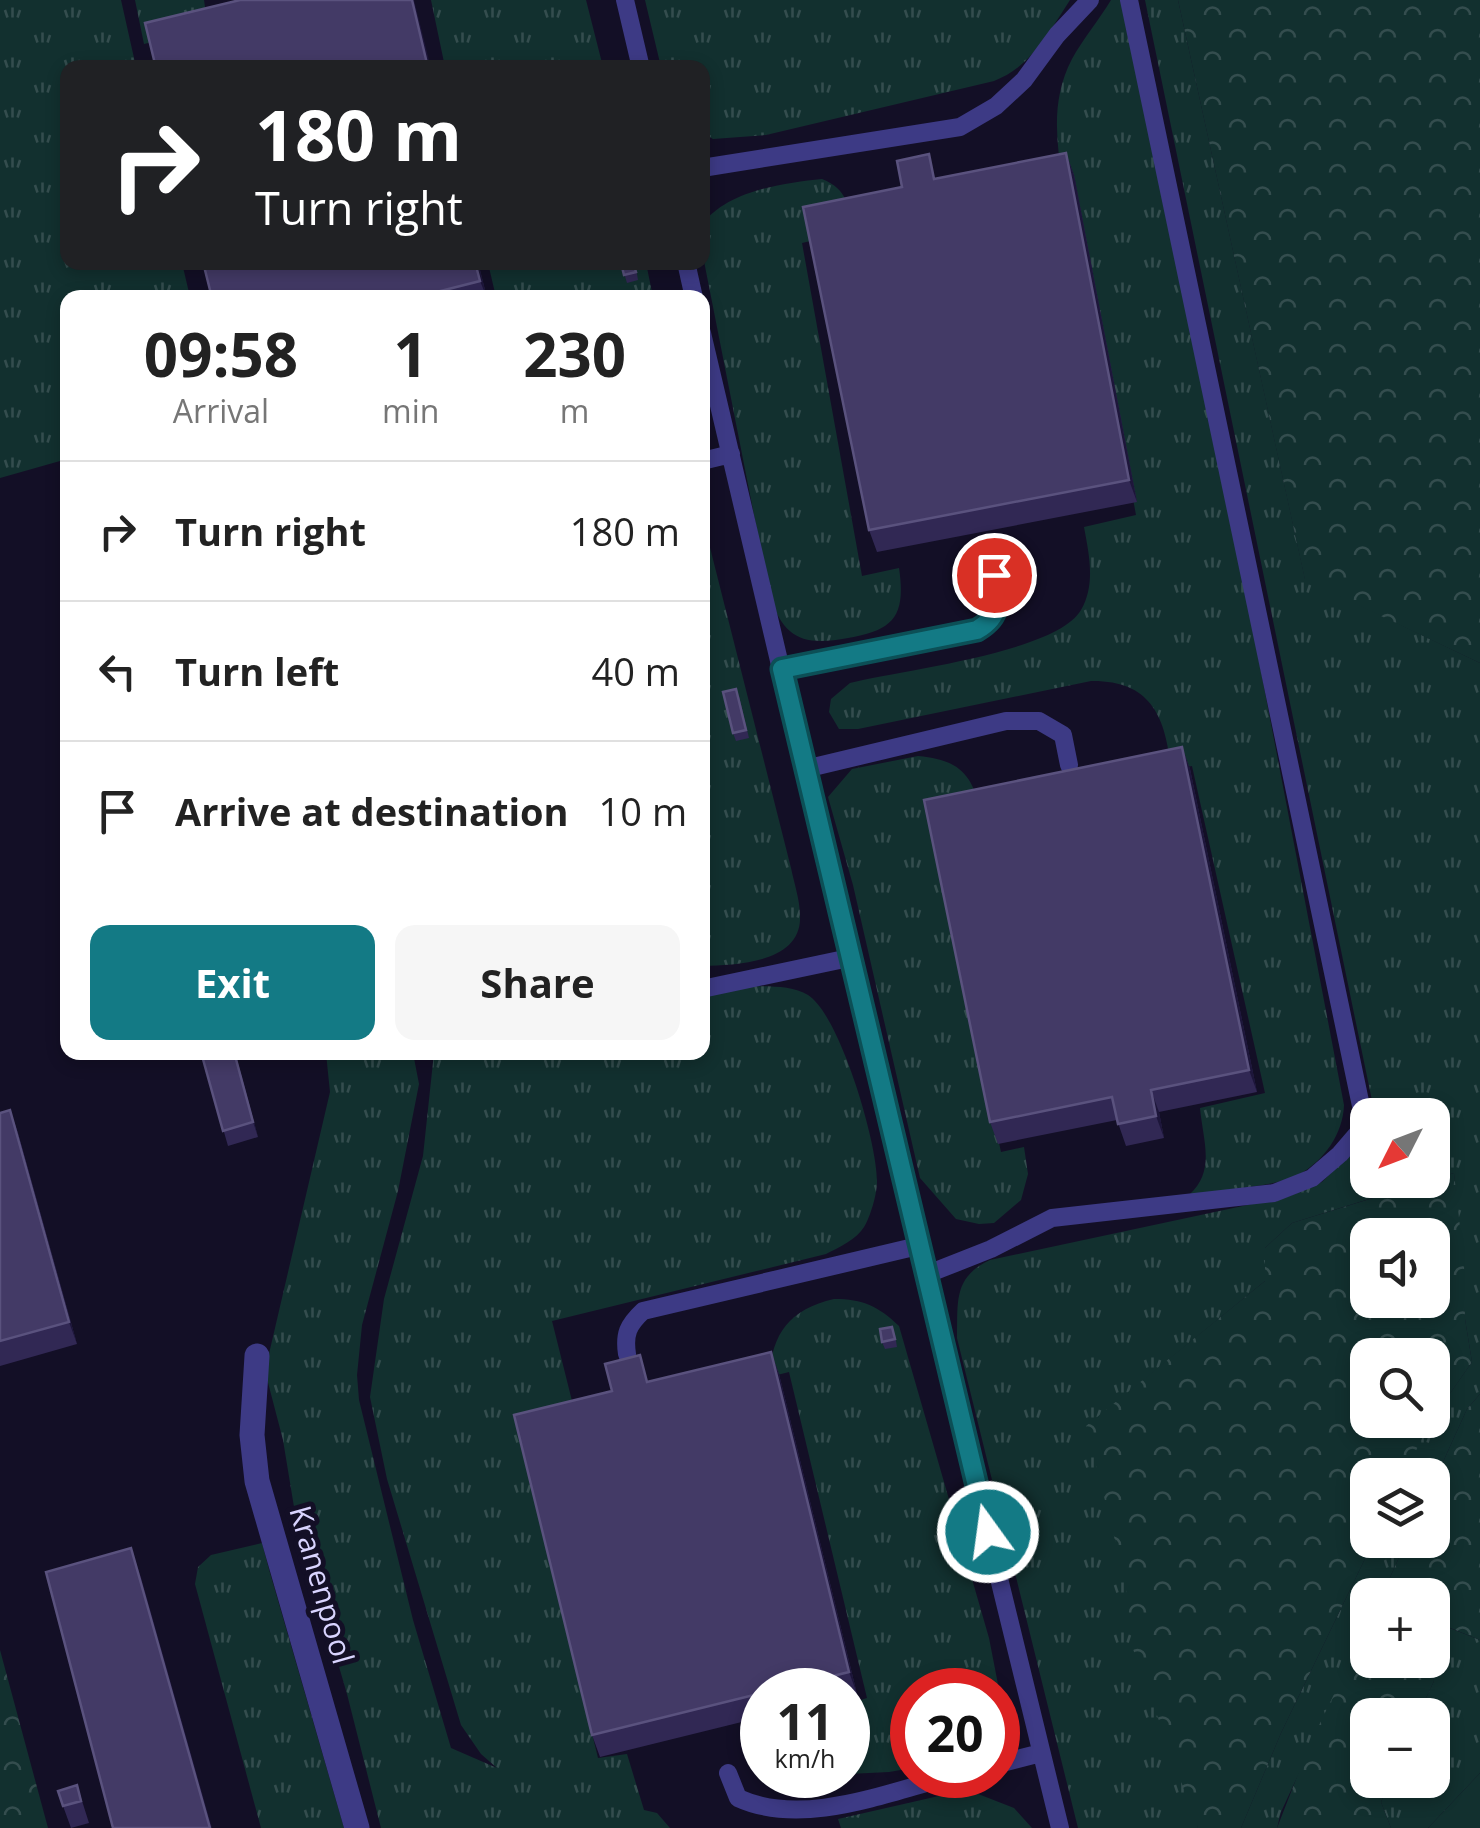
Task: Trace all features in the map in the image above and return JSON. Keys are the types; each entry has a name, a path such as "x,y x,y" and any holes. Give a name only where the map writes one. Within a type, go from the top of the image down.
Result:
{"street":[{"name":"Kranenpool","path":"256,1356 252,1435 257,1481 357,1828"}],"lane":[{"path":"625,0 639,60"},
{"path":"710,167 960,127 996,106 1024,80 1090,0"},
{"path":"925,1275 991,1249 1052,1218 1274,1193 1312,1178 1365,1125 1129,0"},
{"path":"710,369 1060,1828"},
{"path":"710,459 731,454"},
{"path":"782,669 977,630 992,622 998,611 994,575"},
{"path":"805,769 1006,721 1039,722 1064,735 1069,764"},
{"path":"710,987 849,958"},
{"path":"627,1354 624,1337 643,1311 918,1246"},
{"path":"1020,1758 1041,1753"},
{"path":"728,1773 738,1798 760,1809 818,1820 890,1796"}],"green space":[{"path":"0,0 121,0 134,60 60,60 60,270 184,270 188,290 60,290 60,461 0,478"},
{"path":"135,0 204,0 208,28 144,44"},
{"path":"431,0 586,0 601,60 444,60"},
{"path":"645,0 1070,0 1029,58 994,81 766,135 710,137 710,60 659,60"},
{"path":"1111,0 1123,0 1236,541 1344,1105 1340,1126 1330,1146 1298,1175 1261,1185 1189,1195 1203,1176 1205,1166 1200,1108 1265,1093 1192,766 1171,770 1165,734 1152,705 1128,687 1091,681 858,729 839,729 829,712 831,699 850,683 1010,649 1066,625 1081,610 1088,590 1090,569 1084,527 1136,515 1075,180 1063,183 1057,135 1058,104 1065,74"},
{"path":"1145,0 1178,0 1305,579 1480,663 1480,1394 1467,1409 1445,1458 1412,1458 1421,1438 1450,1438 1450,1393 1472,1362 1454,1173 1450,1174 1450,1098 1371,1098"},
{"path":"1178,0 1480,0 1480,663 1305,580"},
{"path":"822,179 842,193 849,213 851,231 802,243 862,576 899,568 898,609 886,625 864,635 820,641 798,636 782,622 770,596 706,270 710,270 710,215 725,204 773,186"},
{"path":"490,270 647,270 652,290 494,290"},
{"path":"710,548 800,916 798,932 779,952 710,966"},
{"path":"918,756 944,761 962,771 973,788 981,813 929,825 1001,1152 1024,1147 1028,1174 1021,1200 994,1223 956,1219 920,1178 853,885 828,797 852,769"},
{"path":"740,986 793,989 808,995 820,1007 855,1082 871,1140 877,1182 871,1212 861,1231 826,1254 552,1321 576,1417 518,1430 598,1758 627,1754 644,1810 657,1813 670,1828 381,1828 296,1519 283,1440 265,1371 330,1092 327,1060 414,1060 419,1084 398,1191 362,1325 359,1400 413,1620 451,1748 497,1768 481,1754 461,1725 387,1479 370,1397 384,1299 423,1156 433,1060 710,1060 710,994"},
{"path":"1350,1154 1350,1198 1372,1198 1292,1223 1265,1248 1265,1281 1097,1418 1198,1828 1078,1828 957,1338 960,1292 969,1274 990,1260 1290,1196 1322,1182"},
{"path":"1454,1173 1472,1362 1450,1394 1450,1338 1350,1338 1350,1438 1422,1438 1412,1458 1350,1458 1350,1558 1365,1558 1356,1578 1350,1578 1350,1590 1281,1733 1241,1828 1198,1828 1133,1649 1125,1579 1086,1426 1265,1281 1265,1248 1292,1223 1373,1198 1450,1198 1450,1174"},
{"path":"853,1300 884,1313 899,1326 995,1668 890,1668 889,1772 870,1773 870,1668 860,1668 789,1372 769,1377 774,1348 786,1325 819,1303"},
{"path":"1480,1394 1480,1640 1450,1628 1450,1578 1390,1578 1399,1558 1450,1558 1450,1458 1445,1458 1467,1409"},
{"path":"262,1543 344,1828 261,1828 195,1584 198,1567 211,1555"},
{"path":"1365,1558 1399,1558 1390,1578 1356,1578"},
{"path":"1350,1590 1350,1663 1277,1828 1241,1828 1281,1733"},
{"path":"1450,1628 1480,1640 1480,1773 1428,1828 1391,1828 1383,1798 1450,1798 1450,1698 1426,1698 1433,1678 1450,1678"},
{"path":"0,1650 48,1828 0,1828"},
{"path":"1350,1661 1350,1678 1434,1678 1426,1698 1350,1698 1350,1798 1383,1798 1391,1828 1277,1828 1309,1746"},
{"path":"1480,1773 1480,1828 1428,1828"},
{"path":"930,1798 988,1798 1014,1808 1032,1828 841,1828 838,1819"}],"building":[{"path":"240,0 412,0 426,60 154,60 145,23"},
{"path":"1066,153 1129,480 869,530 803,207 902,187 897,161 929,154 934,179"},
{"path":"205,270 477,270 480,281 445,290 210,290"},
{"path":"736,689 746,730 733,733 723,692"},
{"path":"1182,747 1249,1070 1151,1090 1156,1116 1118,1124 1112,1097 990,1122 924,800"},
{"path":"203,1060 236,1060 253,1122 223,1131"},
{"path":"10,1110 69,1322 0,1341 0,1113"},
{"path":"892,1327 895,1339 882,1342 880,1329"},
{"path":"771,1352 848,1668 740,1668 740,1698 592,1735 514,1415 612,1391 605,1364 640,1355 647,1382"},
{"path":"131,1548 210,1828 113,1828 46,1572"},
{"path":"77,1785 81,1801 63,1806 58,1791"}],"route":[{"path":"988,1532 782,669 977,630 992,622 998,611 994,575"}]}
